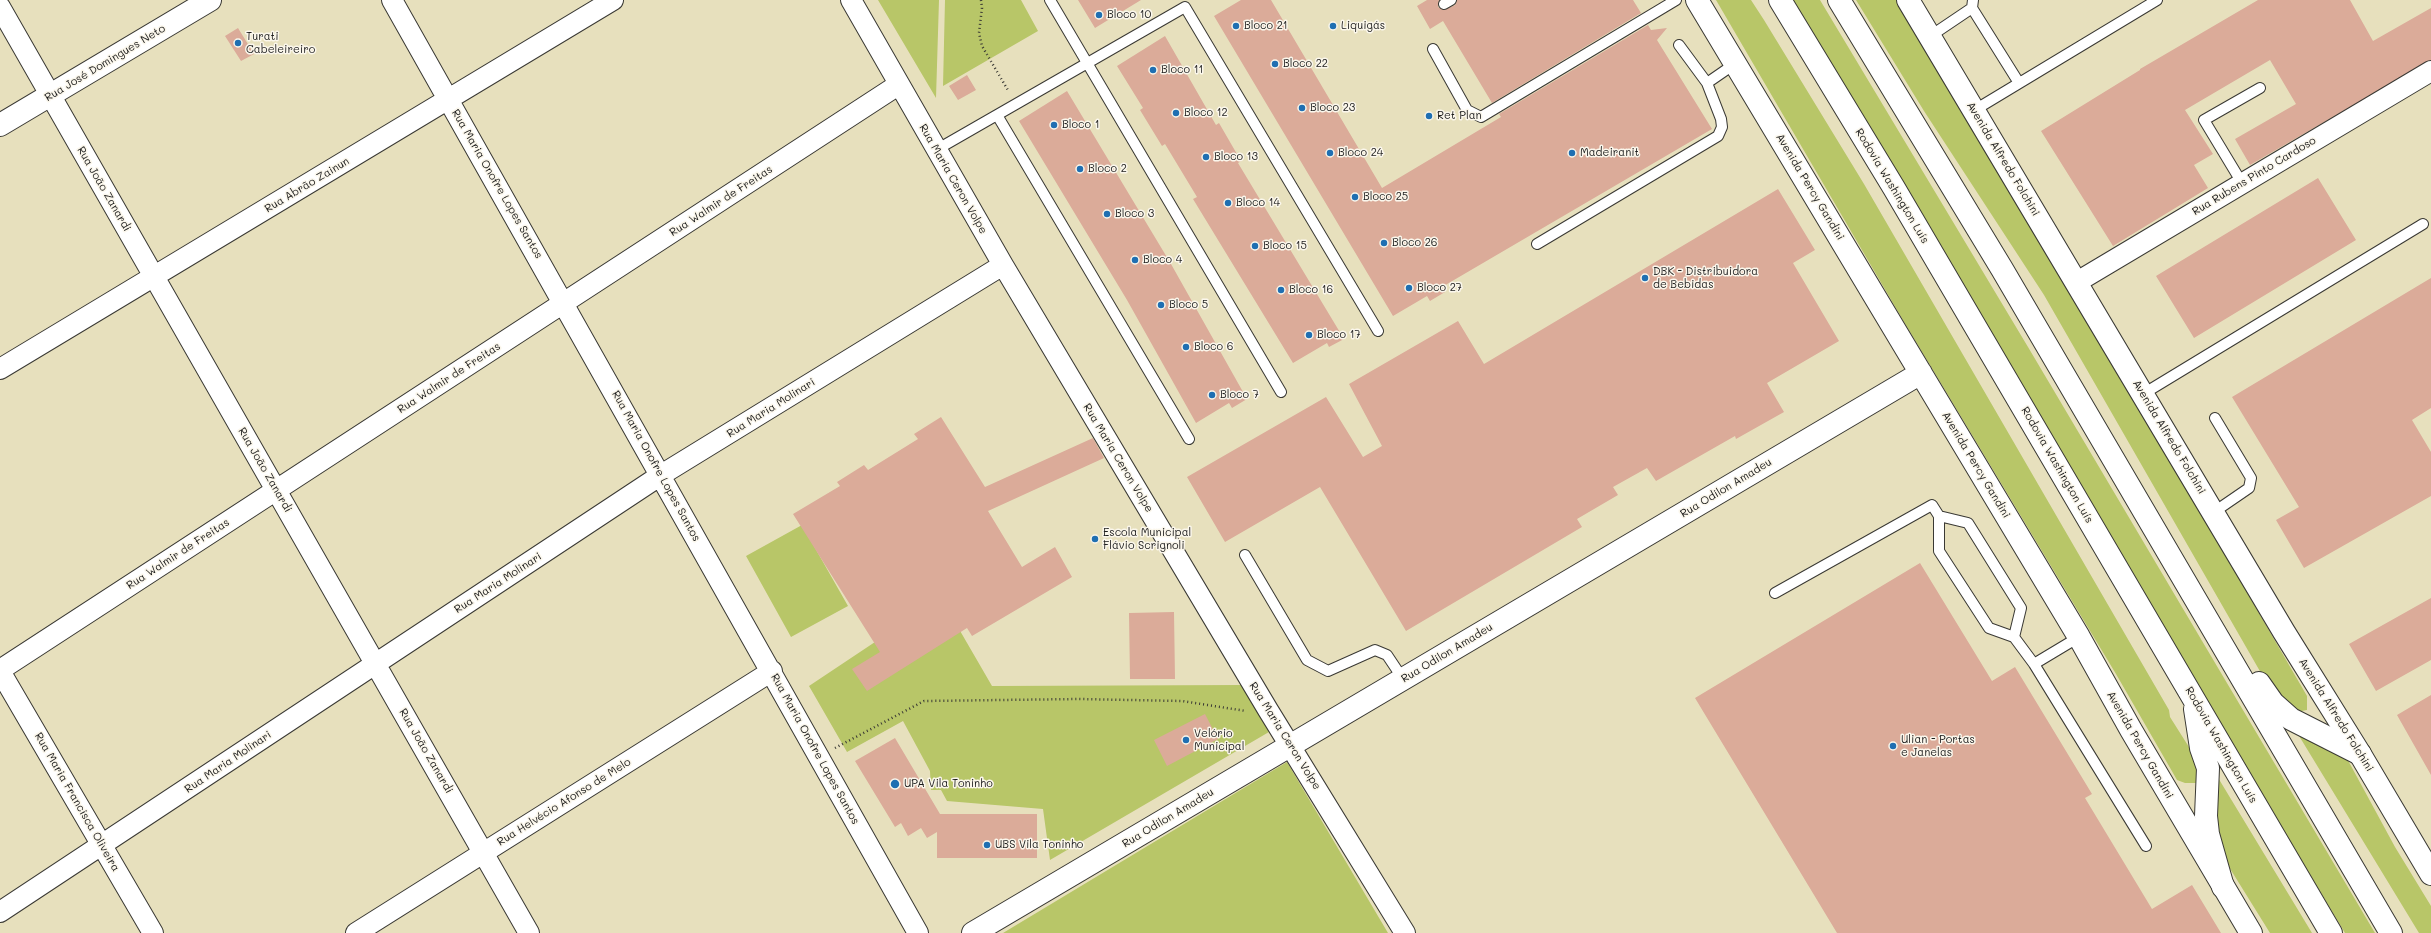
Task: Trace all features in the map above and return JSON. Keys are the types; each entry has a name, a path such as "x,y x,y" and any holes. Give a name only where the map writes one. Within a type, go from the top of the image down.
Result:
{"main road":[{"name":"Rua José Domingues Neto","path":"0,125 210,0"},
{"name":"Avenida Percy Gandini","path":"1697,0 2079,637 2251,933"},
{"name":"Rodovia Washington Luís","path":"1780,0 1894,188 2331,933"},
{"path":"1839,0 2002,269 2391,933"},
{"name":"Avenida Alfredo Folchini","path":"1908,0 2284,632 2360,754 2431,874"},
{"name":"Rua Odilon Amadeu","path":"973,933 1922,373"},
{"path":"2228,653 2260,684 2273,703 2291,719 2360,754"},
{"path":"2194,698 2201,748 2208,768 2206,816 2208,834 2223,887"}],"street":[{"name":"Rua Maria Onofre Lopes Santos","path":"392,0 772,671 918,933"},
{"name":"Rua Abrão Zainun","path":"0,369 613,0"},
{"name":"Rua Maria Ceron Volpe","path":"851,0 898,85 1003,265 1268,710 1405,933"},
{"name":"Rua João Zanardi","path":"0,7 529,933"},
{"name":"Rua Rubens Pinto Cardoso","path":"2077,282 2431,70"},
{"name":"Rua Walmir de Freitas","path":"0,670 898,85"},
{"name":"Rua Maria Molinari","path":"0,912 661,475 1003,265"},
{"name":"Rua Maria Francisca Oliveira","path":"0,670 153,933"},
{"name":"Rua Helvécio Afonso de Melo","path":"356,933 772,671"}],"lane":[{"path":"1050,0 1086,64 1281,392"},
{"path":"1433,49 1467,110 1481,117 1676,0"},
{"path":"1973,111 2157,0"},
{"path":"936,150 1086,64 1183,4 1378,331"},
{"path":"1929,37 1972,4 2019,83"},
{"path":"1537,244 1718,136 1722,127 1721,119 1707,83 1679,45"},
{"path":"1707,83 1736,63"},
{"path":"2242,183 2204,120 2260,88"},
{"path":"997,115 1189,440"},
{"path":"2143,394 2423,224"},
{"path":"2214,512 2249,488 2251,478 2215,418"},
{"path":"1775,593 1932,505 1939,516 1939,551 1989,628 2014,637 2034,664 2146,846"},
{"path":"1939,516 1968,523 2021,608 2014,637"},
{"path":"1245,555 1307,660 1328,671 1375,650 1387,655 1403,679"},
{"path":"2034,664 2079,637"}],"path":[{"path":"981,0 982,8 979,33 982,46 1016,104"},
{"path":"819,756 924,701 1079,699 1175,701 1250,711 1268,710"}],"green space":[{"path":"878,0 939,0 936,98"},
{"path":"945,0 1021,0 1038,31 943,86"},
{"path":"1716,0 1751,0 1764,20 1864,184 2169,710 2170,717 2194,755 2200,783 2185,783 2177,780 2116,674 1904,322"},
{"path":"1790,0 1820,0 2028,347 2375,933 2345,933 2236,752 2009,363"},
{"path":"1856,0 1897,0 2150,425 2307,696 2307,710 2296,712 2269,687 2044,295 1924,111"},
{"path":"802,525 848,606 791,637 746,556"},
{"path":"941,598 992,686 1243,685 1269,732 1050,860 1043,809 947,801 941,790 931,790 930,771 903,721 847,752 809,686"},
{"path":"2293,726 2344,753 2395,847 2431,906 2431,933 2419,933"},
{"path":"1287,762 1388,933 1003,933"},
{"path":"2217,776 2312,933 2270,933 2229,867 2222,854 2218,827"}],"building":[{"name":"Bloco 10","path":"1078,0 1141,0 1095,28"},
{"name":"Madeiranit","path":"1241,0 1271,0 1382,188 1501,117 1499,114 1648,25 1651,30 1667,28 1657,40 1712,129 1442,287 1445,292 1430,301 1427,296 1393,316 1214,16"},
{"path":"1427,0 1439,0 1438,7 1444,10 1455,5 1457,0 1633,0 1641,13 1492,103 1443,21 1430,29 1417,6"},
{"path":"2258,0 2350,0 2373,41 2431,8 2431,60 2250,165 2235,139 2296,104 2270,60 2185,110 2213,154 2194,165 2208,188 2113,246 2041,131 2140,69"},
{"name":"Turati Cabeleireiro","path":"238,28 254,54 241,61 225,36"},
{"path":"1165,36 1216,125 1219,123 1241,161 1238,163 1344,339 1329,347 1327,343 1293,363 1193,199 1197,197 1165,144 1162,146 1140,110 1143,108 1117,66"},
{"path":"967,75 976,90 958,100 949,86"},
{"path":"1067,91 1171,264 1247,399 1232,408 1229,403 1196,423 1127,300 1019,121"},
{"path":"2318,178 2356,240 2194,338 2156,276"},
{"path":"1778,189 1815,250 1793,263 1839,341 1767,383 1784,412 1736,439 1735,436 1656,481 1647,468 1613,487 1618,495 1577,519 1582,527 1406,631 1320,487 1225,542 1187,477 1326,397 1363,457 1382,446 1349,384 1458,321 1484,364"},
{"path":"2431,278 2431,408 2412,420 2431,452 2431,496 2304,568 2276,520 2299,507 2232,397"},
{"path":"941,417 985,487 1093,438 1104,458 988,511 1022,567 1055,547 1072,577 972,636 967,628 867,691 852,669 880,652 793,514 840,486 837,482 864,465 868,470 918,439 914,434"},
{"name":"Ulian - Portas e Janelas","path":"1920,563 1992,681 2015,667 2092,794 2085,798 2152,909 2192,885 2221,933 1837,933 1695,698"},
{"path":"2431,598 2431,660 2376,691 2349,644"},
{"path":"1174,612 1175,679 1130,679 1129,613"},
{"path":"2431,695 2431,775 2397,715"},
{"name":"Velório Municipal","path":"1205,714 1218,739 1167,766 1154,740"},
{"path":"895,738 940,814 1037,814 1037,858 937,858 937,832 927,838 921,828 908,836 901,823 895,827 855,761"}],"place":[{"name":"Bloco 10","path":"1099,15"},
{"name":"Bloco 21","path":"1236,26"},
{"name":"Liquigás","path":"1333,26"},
{"name":"Turati Cabeleireiro","path":"238,43"},
{"name":"Bloco 22","path":"1275,64"},
{"name":"Bloco 11","path":"1153,70"},
{"name":"Bloco 23","path":"1302,108"},
{"name":"Bloco 12","path":"1176,113"},
{"name":"Ret Plan","path":"1429,116"},
{"name":"Bloco 1","path":"1054,125"},
{"name":"Bloco 24","path":"1330,153"},
{"name":"Madeiranit","path":"1572,153"},
{"name":"Bloco 13","path":"1206,157"},
{"name":"Bloco 2","path":"1080,169"},
{"name":"Bloco 25","path":"1355,197"},
{"name":"Bloco 14","path":"1228,203"},
{"name":"Bloco 3","path":"1107,214"},
{"name":"Bloco 26","path":"1384,243"},
{"name":"Bloco 15","path":"1255,246"},
{"name":"Bloco 4","path":"1135,260"},
{"name":"DBK - Distribuidora de Bebidas","path":"1645,278"},
{"name":"Bloco 27","path":"1409,288"},
{"name":"Bloco 16","path":"1281,290"},
{"name":"Bloco 5","path":"1161,305"},
{"name":"Bloco 17","path":"1309,335"},
{"name":"Bloco 6","path":"1186,347"},
{"name":"Bloco 7","path":"1212,395"},
{"name":"Escola Municipal Flávio Scrignoli","path":"1095,539"},
{"name":"Velório Municipal","path":"1186,740"},
{"name":"Ulian - Portas e Janelas","path":"1893,746"},
{"name":"UPA Vila Toninho","path":"895,784"},
{"name":"UBS Vila Toninho","path":"987,845"}]}
